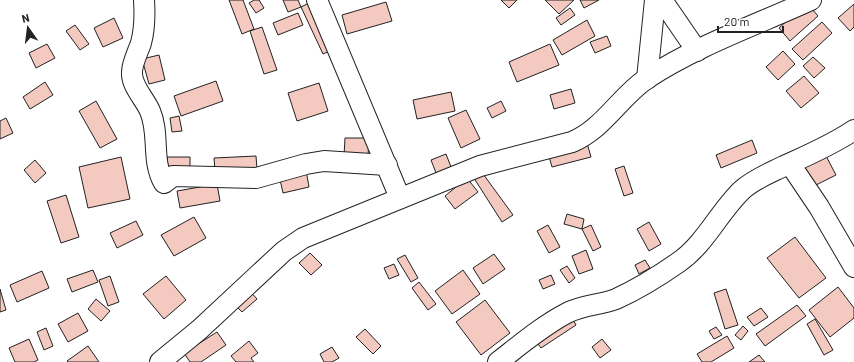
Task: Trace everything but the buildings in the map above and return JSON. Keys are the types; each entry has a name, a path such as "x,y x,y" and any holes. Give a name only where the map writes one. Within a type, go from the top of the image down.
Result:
{"street":[{"path":"144,0 145,18 141,41 132,72 134,83 150,111 153,123 158,174 164,183 173,176 256,178 306,164 324,161 387,165"},
{"path":"317,0 400,198"},
{"path":"647,79 655,0"},
{"path":"662,0 697,51"},
{"path":"160,362 199,330 284,251 303,238 480,166 583,138 594,130 630,91 647,79 697,51 811,0"},
{"path":"498,362 537,332 567,313 592,304 614,299 636,288 680,261 701,240 719,216 743,189 759,178 841,139 854,130"},
{"path":"790,164 822,212 854,267"}]}
